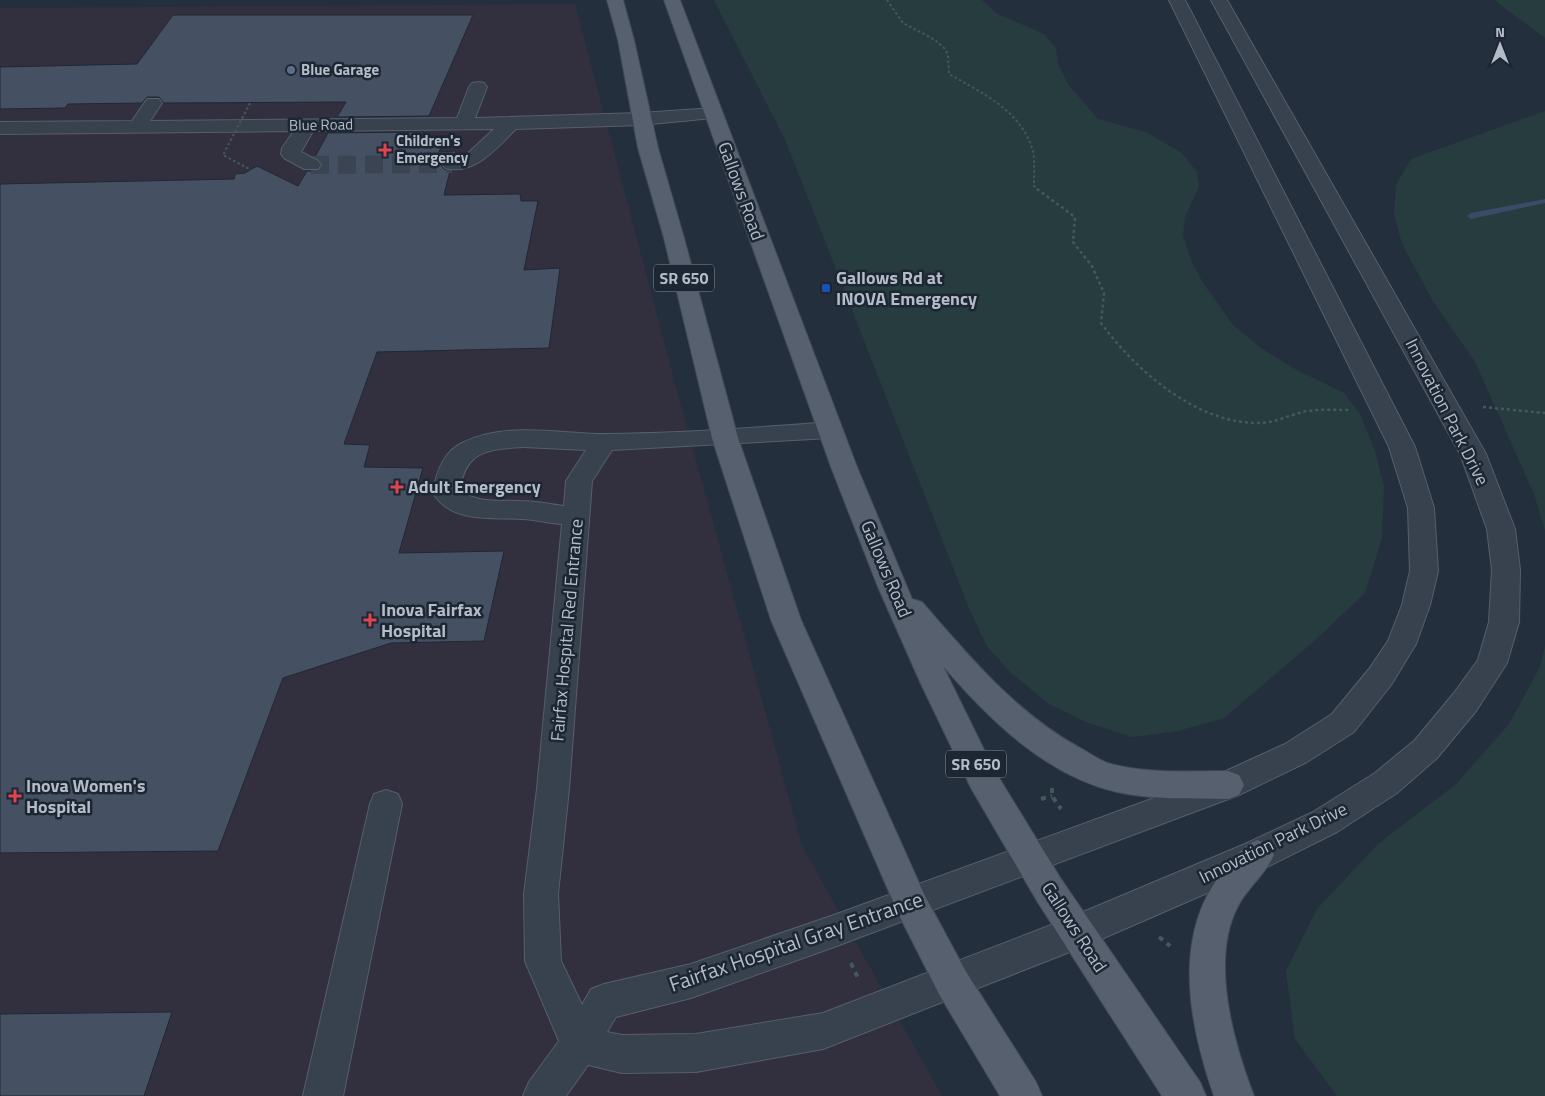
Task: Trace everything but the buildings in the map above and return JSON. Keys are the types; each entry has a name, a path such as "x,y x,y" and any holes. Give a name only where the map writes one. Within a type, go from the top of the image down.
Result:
{"main road":[{"name":"SR 650","path":"614,0 627,46 642,119 725,438 786,620 911,904 952,982 1022,1096"},
{"name":"Gallows Road","path":"672,0 830,430 892,587 936,684 982,778 1031,859 1163,1064 1186,1096"},
{"path":"892,587 970,678 1008,716 1035,738 1069,758 1102,774 1145,784 1228,785"},
{"path":"1234,1096 1223,1070 1214,1025 1208,976 1209,938 1222,902 1257,855"}],"street":[{"path":"1031,859 1228,785 1296,753 1343,723 1380,677 1401,644 1424,571 1421,508 1414,479 1402,447 1177,0"},
{"name":"Innovation Park Drive","path":"580,1044 622,1054 696,1053 823,1031 1077,932 1257,855 1343,811 1386,783 1426,750 1465,702 1492,663 1504,622 1506,570 1501,529 1473,454 1220,0"},
{"path":"464,124 478,87"},
{"path":"137,127 153,103"},
{"name":"Blue Road","path":"0,128 512,123 642,119 713,113"},
{"path":"452,164 473,159 512,123"},
{"path":"307,125 292,148 291,154 310,165"},
{"path":"179,146 204,136 211,126"},
{"path":"82,127 86,139 100,146"},
{"path":"576,518 522,510 484,510 461,505 446,493 449,472 456,459 476,447 503,440 604,442 725,438 830,430"},
{"name":"Fairfax Hospital Red Entrance","path":"580,1044 543,961 541,894 553,789 579,481 604,442"},
{"path":"323,1096 386,804"},
{"name":"Fairfax Hospital Gray Entrance","path":"543,1096 580,1044 604,1002 690,981 911,904 1031,859"}],"path":[{"path":"888,0 896,16 905,25 933,39 943,48 948,55 946,65 949,74 1001,104 1023,129 1034,152 1034,186 1041,194 1075,217 1072,242 1092,266 1104,292 1101,323 1126,354 1156,382 1189,402 1239,421 1260,423 1309,411 1383,409"},
{"path":"250,103 223,155 250,170"},
{"path":"1041,799 1052,796 1063,812"},
{"path":"1154,934 1178,952"}],"shaded area":[{"name":"Inova Fairfax Hospital","path":"575,4 678,395 802,846 942,1096 0,1096 0,8"}],"green space":[{"path":"714,0 982,0 996,13 1044,34 1056,48 1058,64 1068,84 1098,119 1146,132 1182,153 1197,172 1199,187 1185,217 1183,236 1192,262 1203,283 1233,325 1261,348 1295,369 1344,393 1360,414 1375,451 1384,486 1382,538 1365,593 1312,643 1224,718 1178,731 1132,737 1088,723 1049,704 1010,672 986,645 969,608 786,142"},
{"path":"1496,0 1545,0 1545,38 1499,4"},
{"path":"1545,111 1545,531 1534,494 1475,362 1433,301 1402,244 1394,214 1396,185 1411,159"},
{"path":"1545,646 1545,1096 1337,1096 1295,1039 1286,971 1317,909 1378,844 1456,784 1509,724 1540,667"}],"waterway":[{"path":"1471,216 1545,201"}],"tunnel":[{"path":"311,165 452,164"}],"place":[{"name":"Blue Garage","path":"291,70"},
{"name":"Children's Emergency","path":"385,150"},
{"name":"Gallows Rd at INOVA Emergency","path":"826,288"},
{"name":"Adult Emergency","path":"397,487"},
{"name":"Inova Fairfax Hospital","path":"370,620"},
{"name":"Inova Women's Hospital","path":"15,796"}]}
